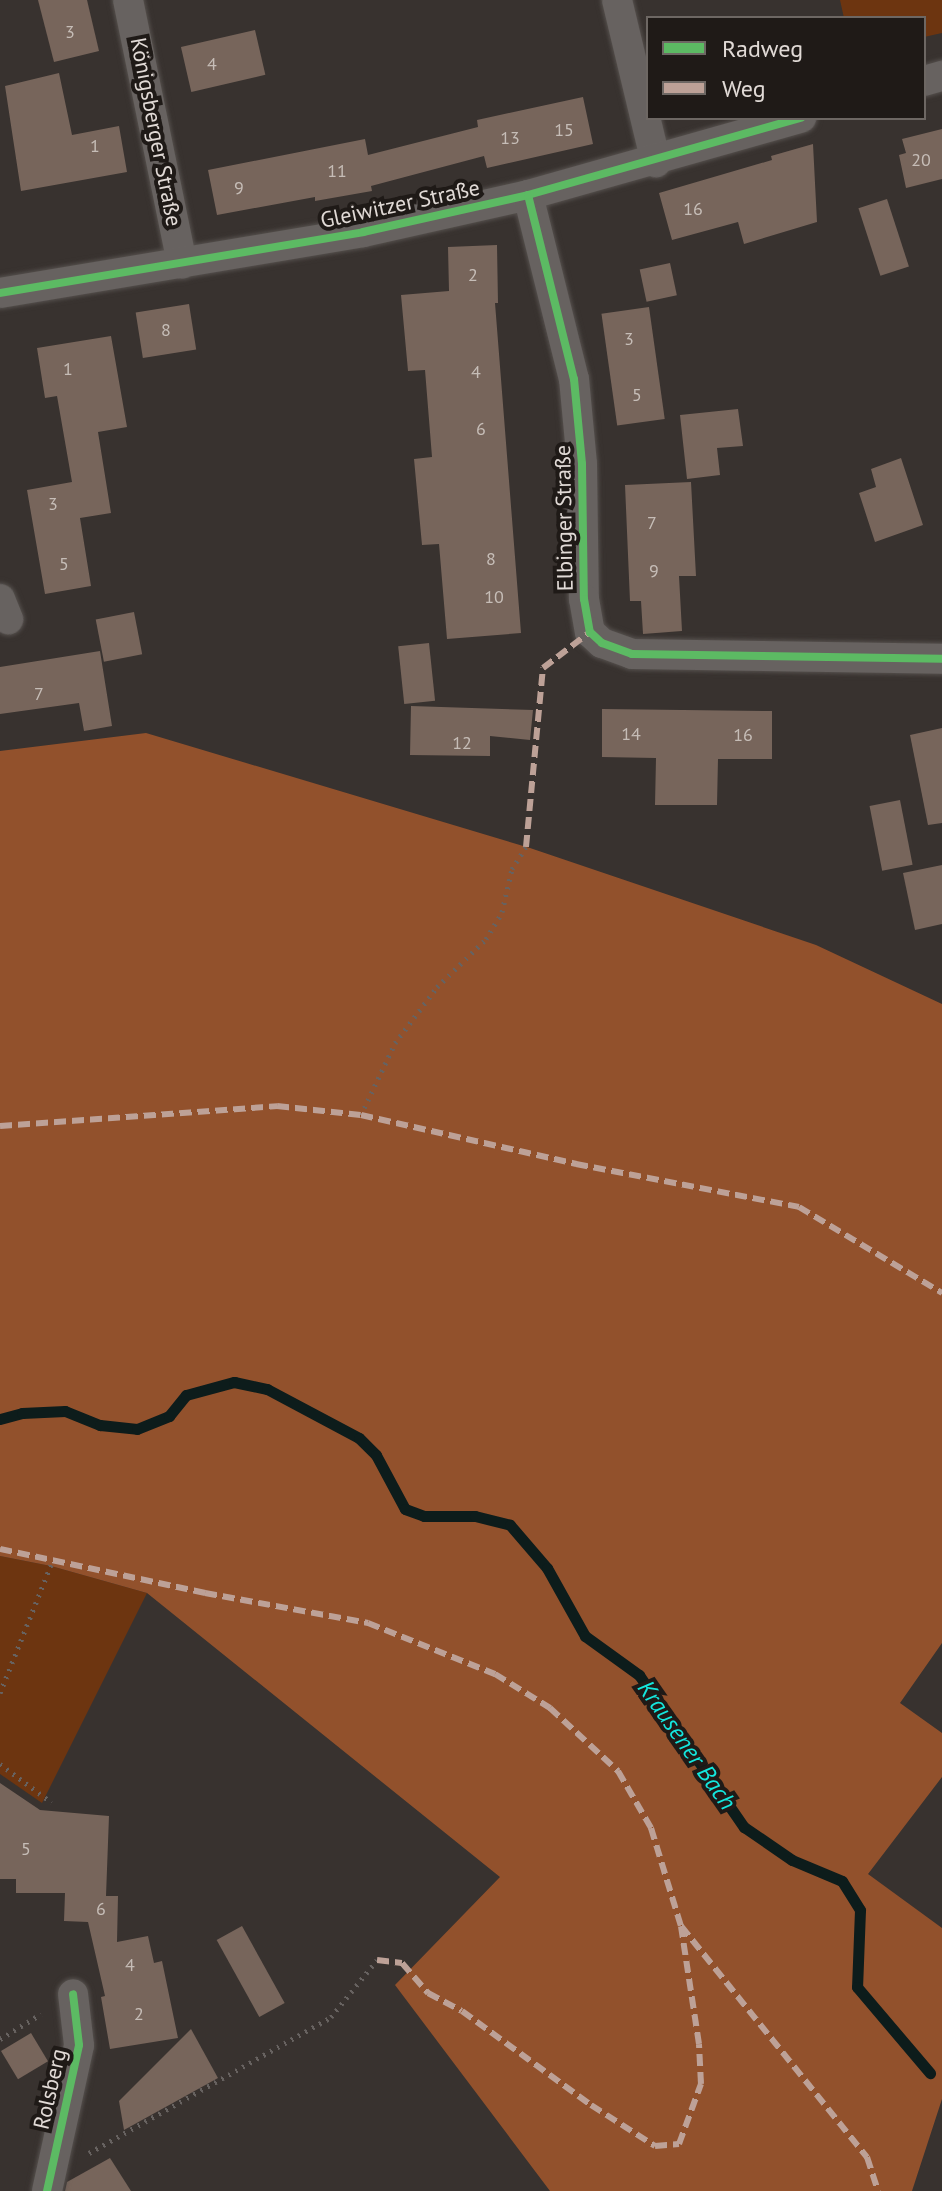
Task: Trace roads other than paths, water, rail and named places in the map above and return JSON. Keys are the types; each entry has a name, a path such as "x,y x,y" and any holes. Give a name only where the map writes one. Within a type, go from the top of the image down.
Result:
{"street":[{"name":"Königsberger Straße","path":"128,0 182,264"},
{"path":"617,0 656,162"},
{"name":"Gleiwitzer Straße","path":"0,293 334,238 528,195 656,162 794,120"},
{"name":"Elbinger Straße","path":"528,195 574,379 582,464 584,599 590,632 602,643 632,654 942,659"},
{"name":"Rolsberg","path":"47,2184 79,2045 73,1994"}],"waterway":[{"name":"Krausener Bach","path":"0,1419 22,1413 65,1411 100,1425 137,1429 169,1416 186,1395 234,1382 267,1389 359,1438 376,1455 405,1509 424,1516 475,1516 510,1525 547,1568 585,1636 639,1675 744,1827 792,1860 842,1881 860,1910 857,1987 930,2073"}]}
